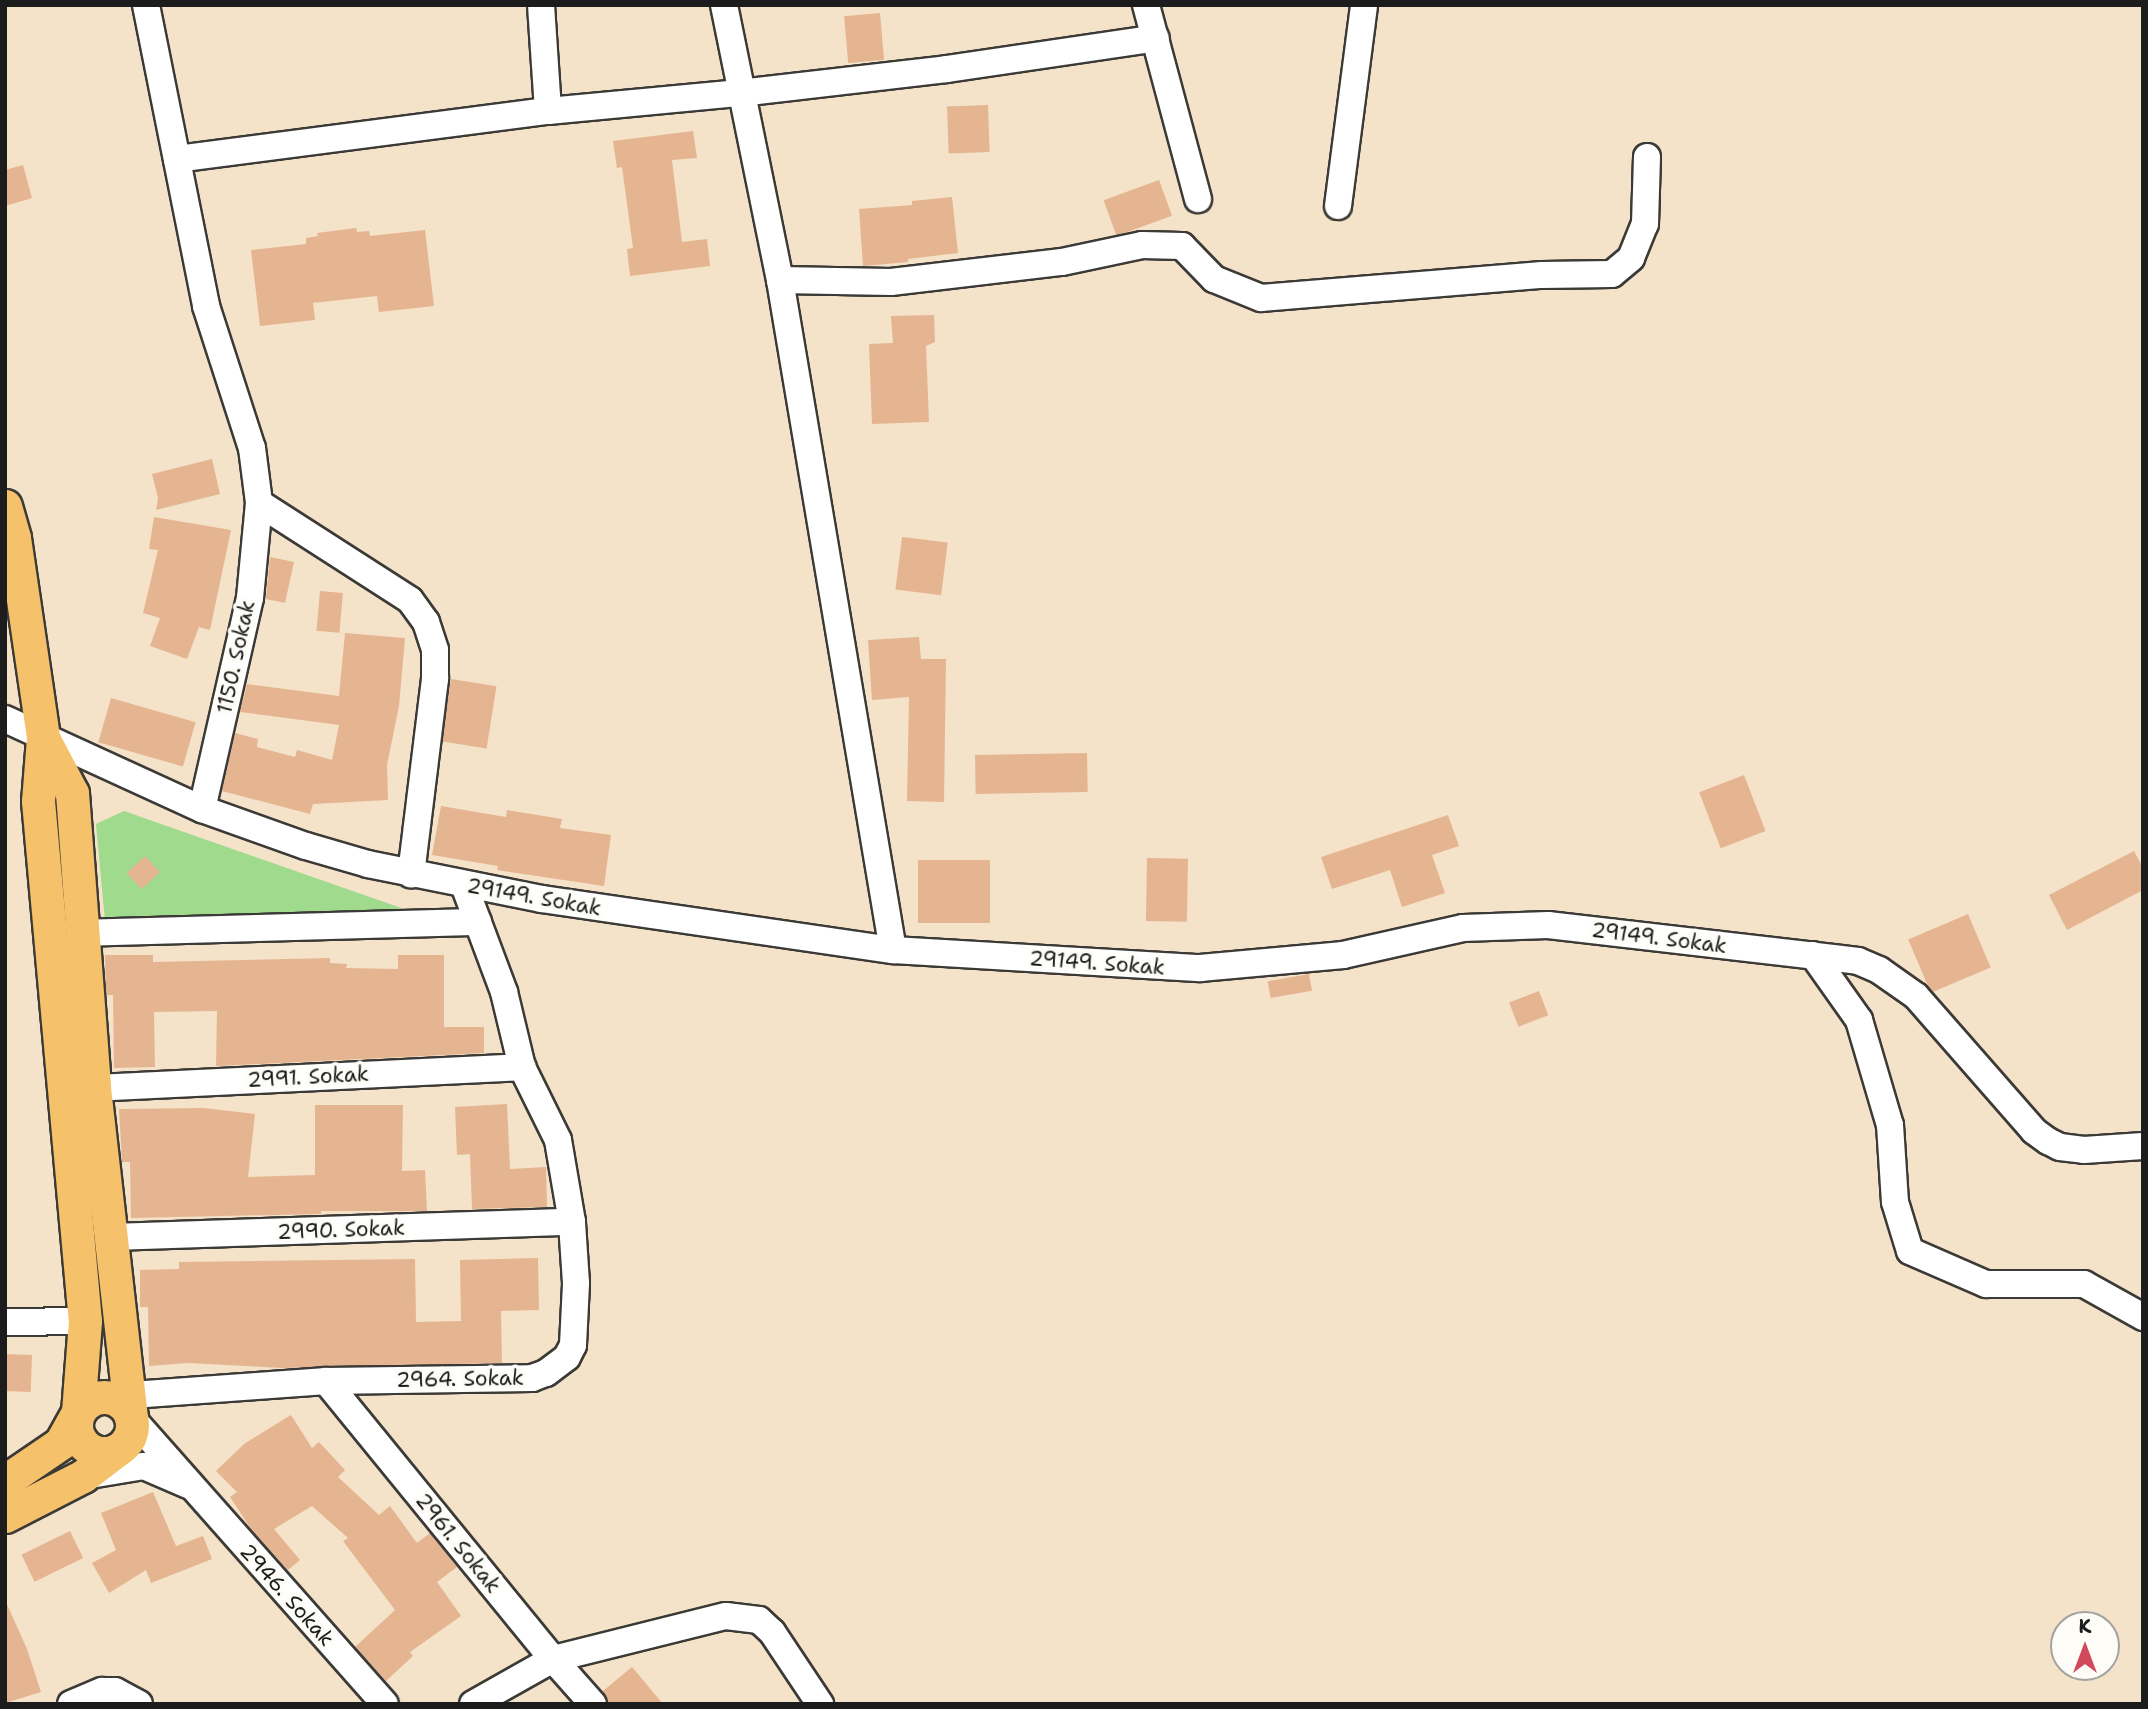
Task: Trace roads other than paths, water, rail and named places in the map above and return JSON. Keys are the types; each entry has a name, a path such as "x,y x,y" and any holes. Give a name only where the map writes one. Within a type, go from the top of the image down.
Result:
{"main road":[{"path":"5,506 14,538 43,738 38,802 85,1321 111,1405 130,1436 130,1458"},
{"path":"43,738 72,793 94,1088 110,1237 111,1405"},
{"path":"111,1405 76,1431 83,1445 101,1453 130,1458"},
{"path":"5,1481 111,1405"},
{"path":"5,1516 83,1476 130,1458"}],"street":[{"name":"1150. Sokak","path":"146,5 206,306 252,448 259,503 250,598 202,809"},
{"path":"541,5 548,111"},
{"path":"724,5 780,280 893,950"},
{"path":"1146,5 1198,199"},
{"path":"1338,206 1364,5"},
{"path":"177,159 548,111 740,93 947,69 1156,38"},
{"path":"780,280 891,282 1062,262 1142,244 1182,246 1214,279 1261,298 1542,275 1587,277 1612,274 1631,258 1644,224 1647,157"},
{"path":"259,503 410,600 426,622 435,650 435,679 411,874"},
{"name":"29149. Sokak","path":"5,719 202,809 306,846 411,874 676,920 893,950 1199,968 1343,956 1463,928 1548,926 1858,961 1898,982 1916,996 2034,1131 2048,1141 2060,1147 2084,1150 2143,1146"},
{"name":"2964. Sokak","path":"111,1405 326,1381 532,1378 546,1373 567,1357 573,1345 576,1283 572,1222 558,1140 522,1067 504,992 464,884"},
{"path":"82,933 478,922"},
{"path":"1813,956 1859,1020 1890,1125 1895,1202 1910,1251 1986,1284 2084,1284 2143,1317"},
{"name":"2991. Sokak","path":"94,1088 522,1067"},
{"name":"2990. Sokak","path":"110,1237 572,1222"},
{"path":"5,1322 85,1321"},
{"name":"2961. Sokak","path":"326,1381 552,1659 593,1704"},
{"name":"2946. Sokak","path":"111,1405 170,1458 190,1485 385,1704"},
{"path":"130,1458 190,1485"},
{"path":"473,1704 552,1659 726,1616 744,1616 759,1620 772,1632 820,1704"},
{"path":"71,1704 102,1690 116,1690 139,1704"}]}
